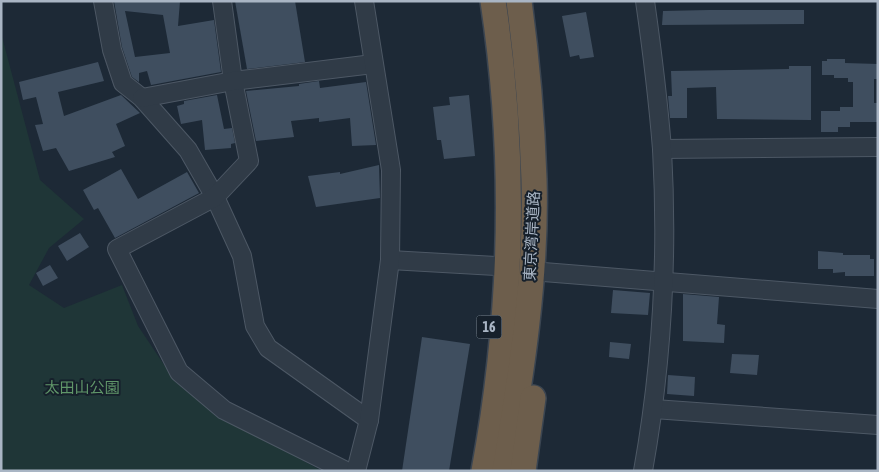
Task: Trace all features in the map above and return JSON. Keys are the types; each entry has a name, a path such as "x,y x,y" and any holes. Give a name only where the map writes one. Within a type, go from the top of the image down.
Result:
{"highway":[{"name":"東京湾岸道路","path":"492,1 505,97 510,184 514,334 505,471"},
{"name":"東京湾岸道路","path":"484,471 514,334 531,271 534,181 527,64 519,1"},
{"name":"16","path":"467,471 489,332 498,240 510,184"},
{"name":"16","path":"523,471 530,423 542,296 531,271"}],"street":[{"path":"103,1 112,50 123,83 142,98 188,150 214,197 242,256 256,326 268,348 369,420"},
{"path":"222,1 233,81 249,161 214,197 117,249 179,372 224,410 346,471"},
{"path":"356,471 369,420 390,260 391,170 364,1"},
{"path":"643,471 654,409 662,282 662,149 645,1"},
{"path":"142,98 233,81 373,64"},
{"path":"662,149 878,147"},
{"path":"390,260 496,266"},
{"path":"531,271 878,299"},
{"path":"654,409 878,425"}],"green space":[{"name":"太田山公園","path":"1,33 40,180 84,219 49,248 29,285 64,308 122,285 138,326 173,378 221,415 322,471 1,471"}],"building":[{"path":"114,1 180,1 178,26 214,20 221,72 151,85 147,71 139,73 139,82 132,77 122,47","holes":["125,11 163,15 170,53 135,57"]},
{"path":"235,1 295,1 305,62 247,69"},
{"path":"804,10 804,24 662,25 663,11"},
{"path":"586,12 594,57 580,59 579,55 570,57 562,16"},
{"path":"827,59 845,59 845,63 878,64 878,79 874,79 874,103 878,103 878,122 850,122 850,127 838,127 838,132 821,132 821,111 840,111 840,107 853,107 853,82 848,82 848,78 834,78 834,75 822,75 822,61 827,61"},
{"path":"98,62 104,81 58,92 64,116 121,95 140,113 116,124 125,146 112,152 115,157 69,171 56,148 43,151 35,125 43,124 36,97 23,100 19,82"},
{"path":"789,66 811,66 811,120 717,119 716,87 687,88 687,118 670,118 668,96 672,96 671,71 789,69"},
{"path":"319,81 320,88 366,82 376,145 352,146 350,118 319,122 319,118 291,121 294,137 256,141 246,91 299,86 299,84"},
{"path":"217,95 224,129 232,128 235,143 231,144 231,148 205,150 202,120 181,124 177,106 184,104 184,101"},
{"path":"469,95 475,156 444,159 441,140 437,140 433,107 450,105 449,97"},
{"path":"379,165 380,198 316,207 308,176 340,172 340,174"},
{"path":"121,169 138,199 187,172 199,193 115,238 98,208 94,210 83,190"},
{"path":"80,233 89,247 67,261 58,246"},
{"path":"818,251 843,253 843,255 870,255 870,259 874,259 874,276 845,276 845,272 833,273 833,269 818,269"},
{"path":"50,265 58,278 43,286 36,273"},
{"path":"613,290 650,293 648,315 611,313"},
{"path":"683,294 719,297 717,324 725,325 724,343 683,341"},
{"path":"422,337 470,344 449,471 402,471"},
{"path":"610,342 631,344 629,359 609,357"},
{"path":"732,354 759,355 757,375 730,373"},
{"path":"668,375 695,377 694,396 667,394"}]}
